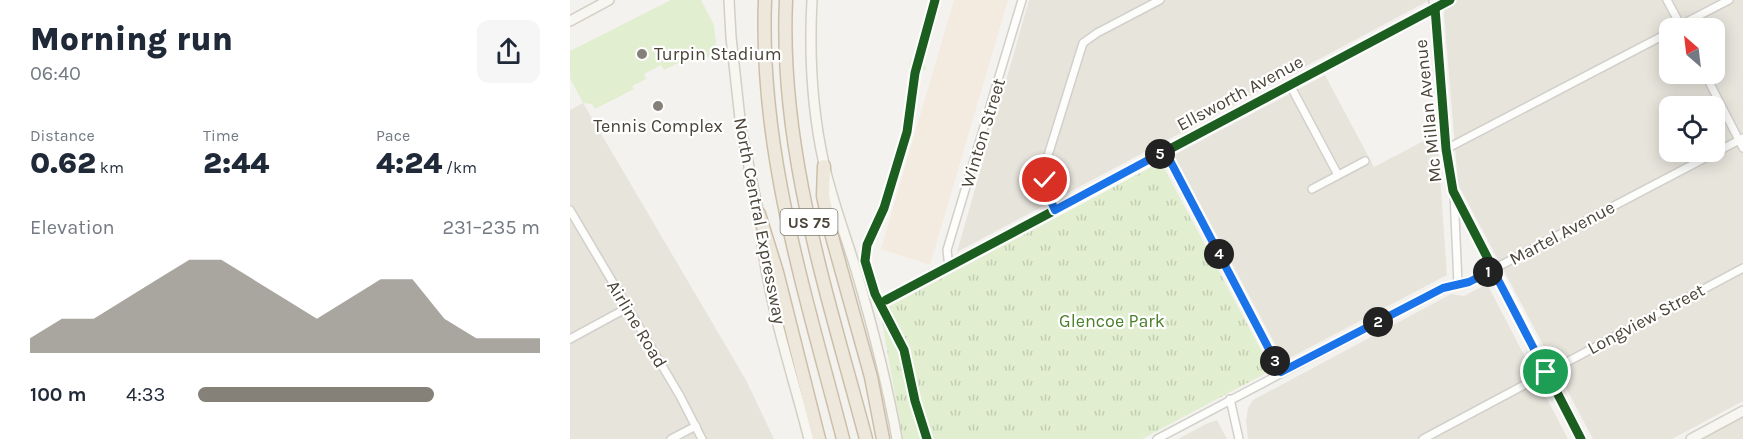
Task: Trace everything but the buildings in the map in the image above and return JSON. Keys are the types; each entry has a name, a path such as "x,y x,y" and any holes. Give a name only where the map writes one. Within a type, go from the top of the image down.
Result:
{"highway":[{"name":"North Central Expressway","path":"765,0 767,91 778,178 843,439"},
{"name":"US 75","path":"786,0 786,50 796,154 807,212 866,439"},
{"path":"824,166 823,196 829,224 871,377 883,439"},
{"path":"759,214 777,272 819,439"}],"main road":[{"path":"570,21 609,0"},
{"name":"North Central Expressway","path":"729,0 730,37 741,128 759,214 763,255 809,439"},
{"path":"812,0 812,85 824,166 869,317 890,398 897,439"},
{"name":"Mc Millan Avenue","path":"1435,4 1446,149 1453,191 1581,439"},
{"path":"1691,439 1743,411"}],"street":[{"name":"Winton Street","path":"949,267 947,250 1022,0"},
{"path":"1055,210 1047,192 1045,165 1083,43 1097,33 1160,0"},
{"name":"Ellsworth Avenue","path":"886,300 1290,85 1435,4 1450,0"},
{"path":"1666,0 1674,18"},
{"path":"1697,18 1729,0"},
{"path":"1446,149 1659,38"},
{"path":"1711,84 1742,142"},
{"path":"1290,85 1338,175"},
{"name":"Martel Avenue","path":"1156,439 1443,288 1469,282 1742,142"},
{"path":"1165,151 1281,372"},
{"path":"1312,189 1365,161"},
{"path":"1453,191 1458,284"},
{"name":"Airline Road","path":"570,210 680,396 702,439"},
{"name":"Longview Street","path":"1423,439 1743,267"},
{"path":"570,339 627,308"},
{"path":"1230,399 1239,439"},
{"path":"671,439 696,426"}],"shaded area":[{"path":"954,0 1008,0 930,265 881,249"},
{"path":"1029,0 1428,0 1428,1 957,252"},
{"path":"1445,0 1743,0 1743,401 1672,439 1593,439 1458,184 1444,14"},
{"path":"1325,75 1374,167 1437,134 1447,275 1284,361 1174,155"},
{"path":"583,103 746,380 774,439 570,439 570,110"},
{"path":"1487,284 1568,439 1248,439 1246,421 1248,408 1253,400 1451,294 1464,296"},
{"path":"1743,416 1743,439 1700,439"},
{"path":"1217,420 1227,439 1178,439 1206,424"}],"green space":[{"name":"Turpin Stadium","path":"671,0 701,0 714,25 717,53 703,60 701,55 680,66 678,63 664,70 661,65 644,74 646,79 632,86 634,89 595,109 592,104 583,103 570,78 570,51"},
{"path":"911,60 925,65 926,69 921,72 909,69"},
{"name":"Glencoe Park","path":"1155,165 1164,168 1269,365 1266,373 1142,439 903,439 881,316 888,307"}],"cycle path":[{"path":"927,439 915,401 904,350 875,294 865,261 867,245 884,208 907,132 915,73 935,0"},
{"path":"886,300 1450,0"},
{"path":"1435,8 1446,149 1453,191 1581,439"}],"place":[{"name":"Turpin Stadium","path":"642,54"},
{"name":"Tennis Complex","path":"658,106"}],"route":[{"path":"1045,180 1047,192 1055,210 1165,151 1281,372 1443,288 1469,282 1493,270 1546,372"}]}
